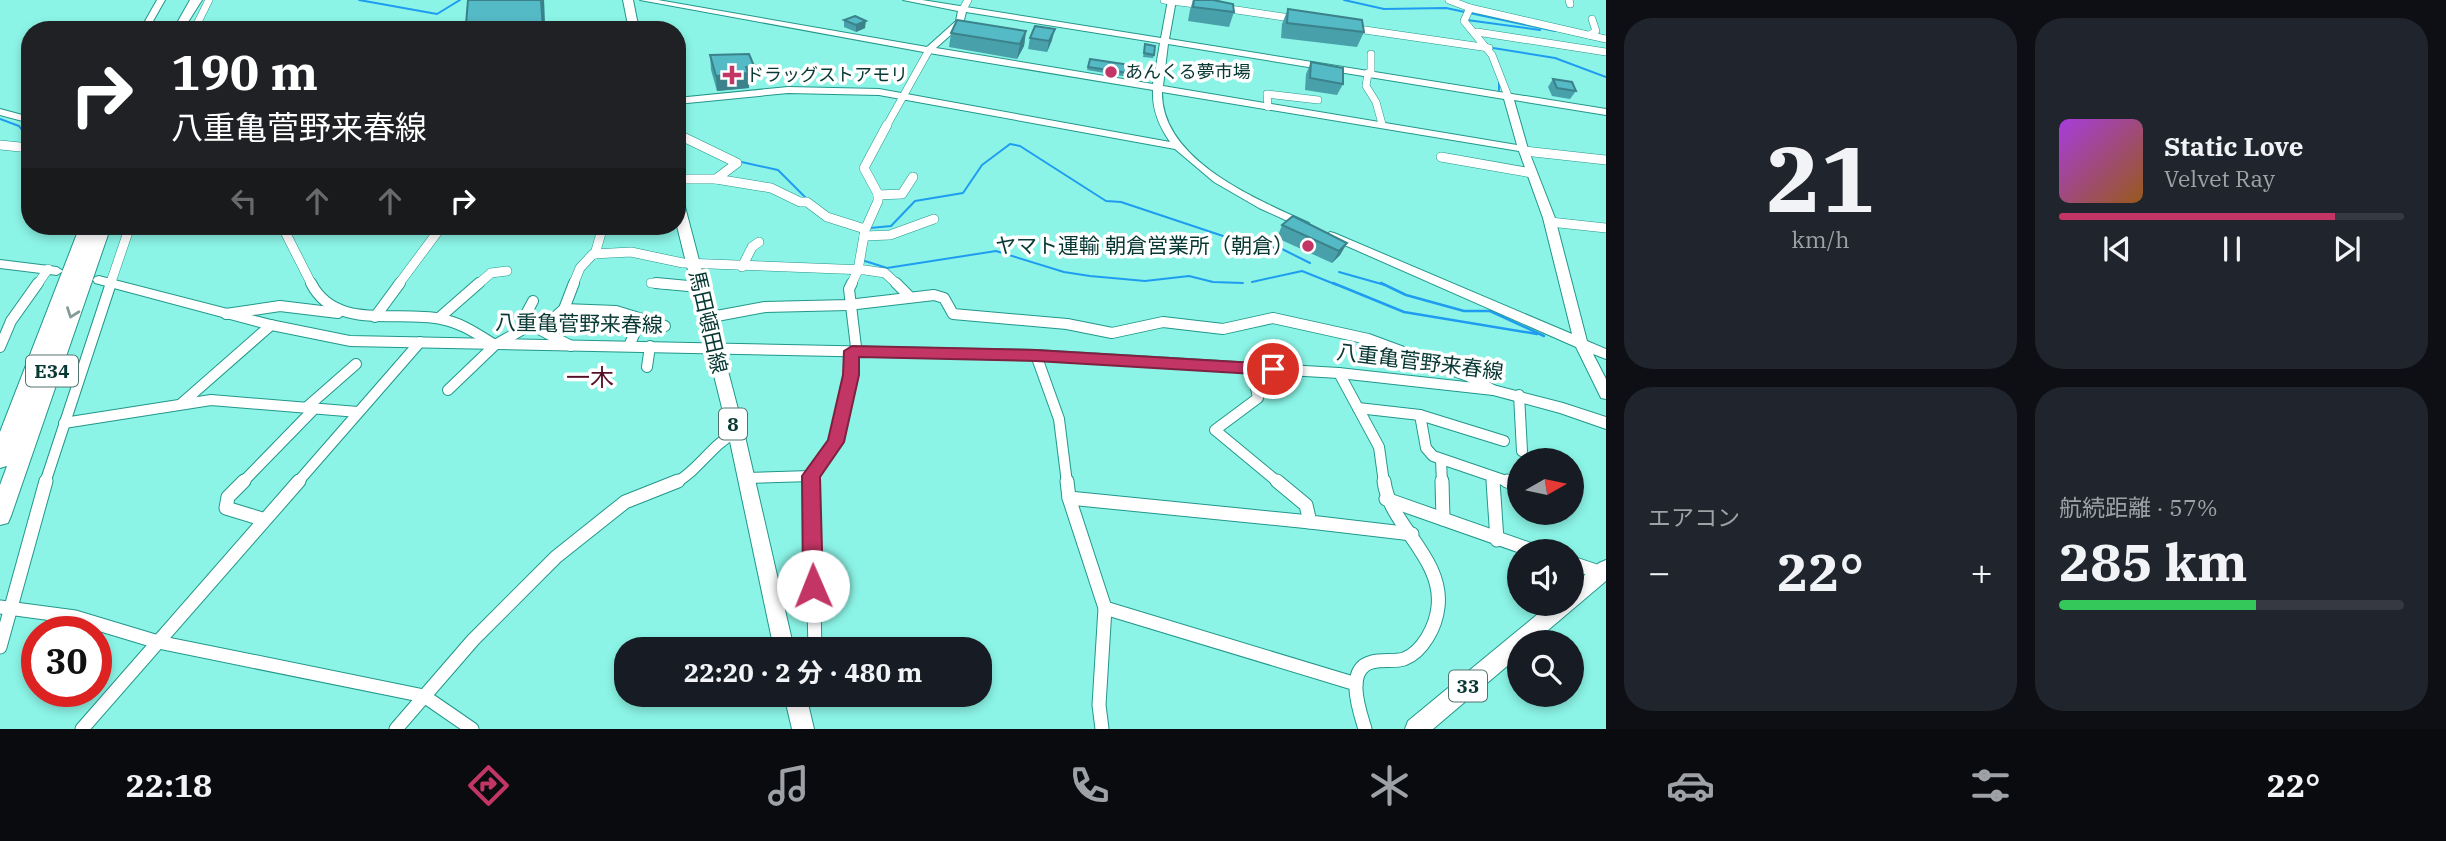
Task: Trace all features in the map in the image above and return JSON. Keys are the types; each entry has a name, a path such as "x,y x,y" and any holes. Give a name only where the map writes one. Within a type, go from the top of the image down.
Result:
{"highway":[{"path":"175,21 181,0"},
{"path":"179,21 194,0"},
{"name":"E34","path":"0,460 85,235"},
{"name":"E34","path":"0,516 100,235"}],"main road":[{"path":"628,0 632,21"},
{"name":"馬田頓田線","path":"686,233 712,346 736,432 781,637"},
{"path":"1584,588 1604,571"},
{"name":"33","path":"1534,630 1550,616"},
{"name":"33","path":"1416,729 1507,652"},
{"path":"798,707 803,729"}],"street":[{"path":"149,21 161,0"},
{"path":"198,21 209,0"},
{"path":"644,0 1523,150 1606,160"},
{"path":"906,0 966,5 1165,41 1606,112"},
{"path":"1164,0 1305,20"},
{"path":"1172,0 1159,89 1161,117 1180,147 1218,180 1255,202 1606,354"},
{"path":"1449,0 1467,11 1606,39"},
{"path":"815,637 811,476 836,442 851,375 854,349 848,305 851,279 858,270 866,230 878,195 864,168 907,95 929,50 960,22 966,5"},
{"path":"1467,11 1464,21 1489,48 1502,75 1523,150 1550,222 1581,343 1606,394"},
{"path":"1590,35 1596,31 1592,19"},
{"path":"1344,27 1489,48"},
{"path":"1477,32 1606,52"},
{"path":"1371,54 1366,86 1376,102 1382,124"},
{"path":"686,100 812,89 907,95 1180,147"},
{"path":"1268,107 1267,94 1318,100"},
{"path":"0,112 21,118"},
{"path":"686,138 737,163 716,179"},
{"path":"0,145 21,147"},
{"path":"1441,157 1532,173"},
{"path":"878,195 902,194 913,177"},
{"path":"686,179 716,179 771,188 800,202 807,202 827,216 866,230 890,234 934,219"},
{"path":"1550,222 1606,228"},
{"path":"0,647 6,608 105,282 126,235"},
{"path":"287,235 318,297 341,313"},
{"path":"376,317 435,235"},
{"path":"595,254 600,235"},
{"path":"742,267 752,247 759,242"},
{"path":"542,329 564,309 580,268 587,257 595,254 631,253 694,264 885,273 909,297"},
{"path":"820,269 822,265 832,262"},
{"path":"0,264 53,270"},
{"path":"0,329 11,321 53,270"},
{"path":"439,318 491,273 507,271"},
{"name":"八重亀菅野来春線","path":"105,282 271,325 350,341 854,349 1036,355 1339,373 1493,390 1519,395 1606,423"},
{"path":"651,283 699,287"},
{"path":"706,318 765,307 848,305 941,296 953,314 1067,324 1105,333 1163,323 1214,329 1263,318 1282,319 1368,339 1468,376 1493,390"},
{"path":"527,327 526,314 533,301"},
{"path":"226,314 280,306 376,317 439,318 462,324 495,345"},
{"path":"564,309 597,309 629,314 665,326"},
{"path":"0,347 11,321"},
{"path":"181,404 271,325"},
{"path":"448,390 495,345 527,327 542,329 571,346"},
{"path":"629,346 636,330"},
{"path":"82,729 262,519 420,342"},
{"path":"647,367 650,346"},
{"path":"1036,355 1059,419 1069,498 1105,608 1099,705 1102,729"},
{"path":"262,519 226,508 228,497 311,407 356,364"},
{"path":"1252,368 1258,398 1214,430 1306,505 1310,522"},
{"path":"1339,373 1379,447 1387,499 1412,534 1432,575 1438,609 1423,646 1404,659 1370,662 1363,667 1356,684 1365,729"},
{"path":"1519,395 1522,448"},
{"path":"64,423 211,400 358,412"},
{"path":"1358,408 1419,415 1504,441"},
{"path":"1419,415 1426,447 1441,460 1507,481"},
{"path":"396,729 535,574 620,505 687,475 712,445 736,432"},
{"path":"1441,460 1443,519"},
{"path":"746,478 811,476"},
{"path":"1493,477 1496,540"},
{"path":"1069,498 1412,534"},
{"path":"1387,499 1507,543"},
{"path":"1584,566 1604,571"},
{"path":"6,608 75,617 158,642 424,696 472,729"},
{"path":"1105,608 1356,684"}],"building":[{"path":"468,0 541,0 542,21 466,21"},
{"path":"1194,0 1233,4 1234,12 1193,7"},
{"path":"1288,9 1362,20 1364,32 1287,23"},
{"path":"855,16 866,21 856,25 844,20"},
{"path":"957,20 1026,31 1020,44 951,33"},
{"path":"1035,26 1055,29 1049,41 1030,38"},
{"path":"1145,44 1155,46 1154,55 1144,53"},
{"path":"749,54 754,66 746,67 748,73 716,76 710,55"},
{"path":"1090,59 1137,66 1135,74 1088,67"},
{"path":"1311,62 1343,68 1343,84 1310,78"},
{"path":"1553,79 1572,82 1576,91 1557,88"},
{"path":"1293,216 1347,243 1339,251 1282,225"}],"waterway":[{"path":"359,0 437,14 460,0"},
{"path":"1344,0 1384,9 1446,8 1555,31"},
{"path":"1467,20 1540,30"},
{"path":"1493,48 1555,58 1606,77"},
{"path":"1499,79 1499,90"},
{"path":"0,119 21,129"},
{"path":"870,228 891,226 915,201 963,193 982,165 1010,144 1020,146 1106,201 1121,202 1256,247 1280,248 1310,263"},
{"path":"737,161 778,170 807,199"},
{"path":"865,261 887,268 996,251 1064,272 1090,276 1145,281 1189,276 1213,282 1243,283"},
{"path":"1252,282 1302,271 1337,285"},
{"path":"1339,272 1385,285"},
{"path":"1333,283 1404,312 1537,334"},
{"path":"1381,283 1406,295 1464,311 1490,311 1544,336"}],"place":[{"name":"あんくる夢市場","path":"1111,72"},
{"name":"ドラッグストアモリ","path":"732,75"},
{"name":"ヤマト運輸 朝倉営業所（朝倉）","path":"1308,246"}],"district":[{"name":"一木","path":"590,378"}],"route":[{"path":"813,586 811,476 836,442 851,375 852,351 1036,355 1273,369"}]}
